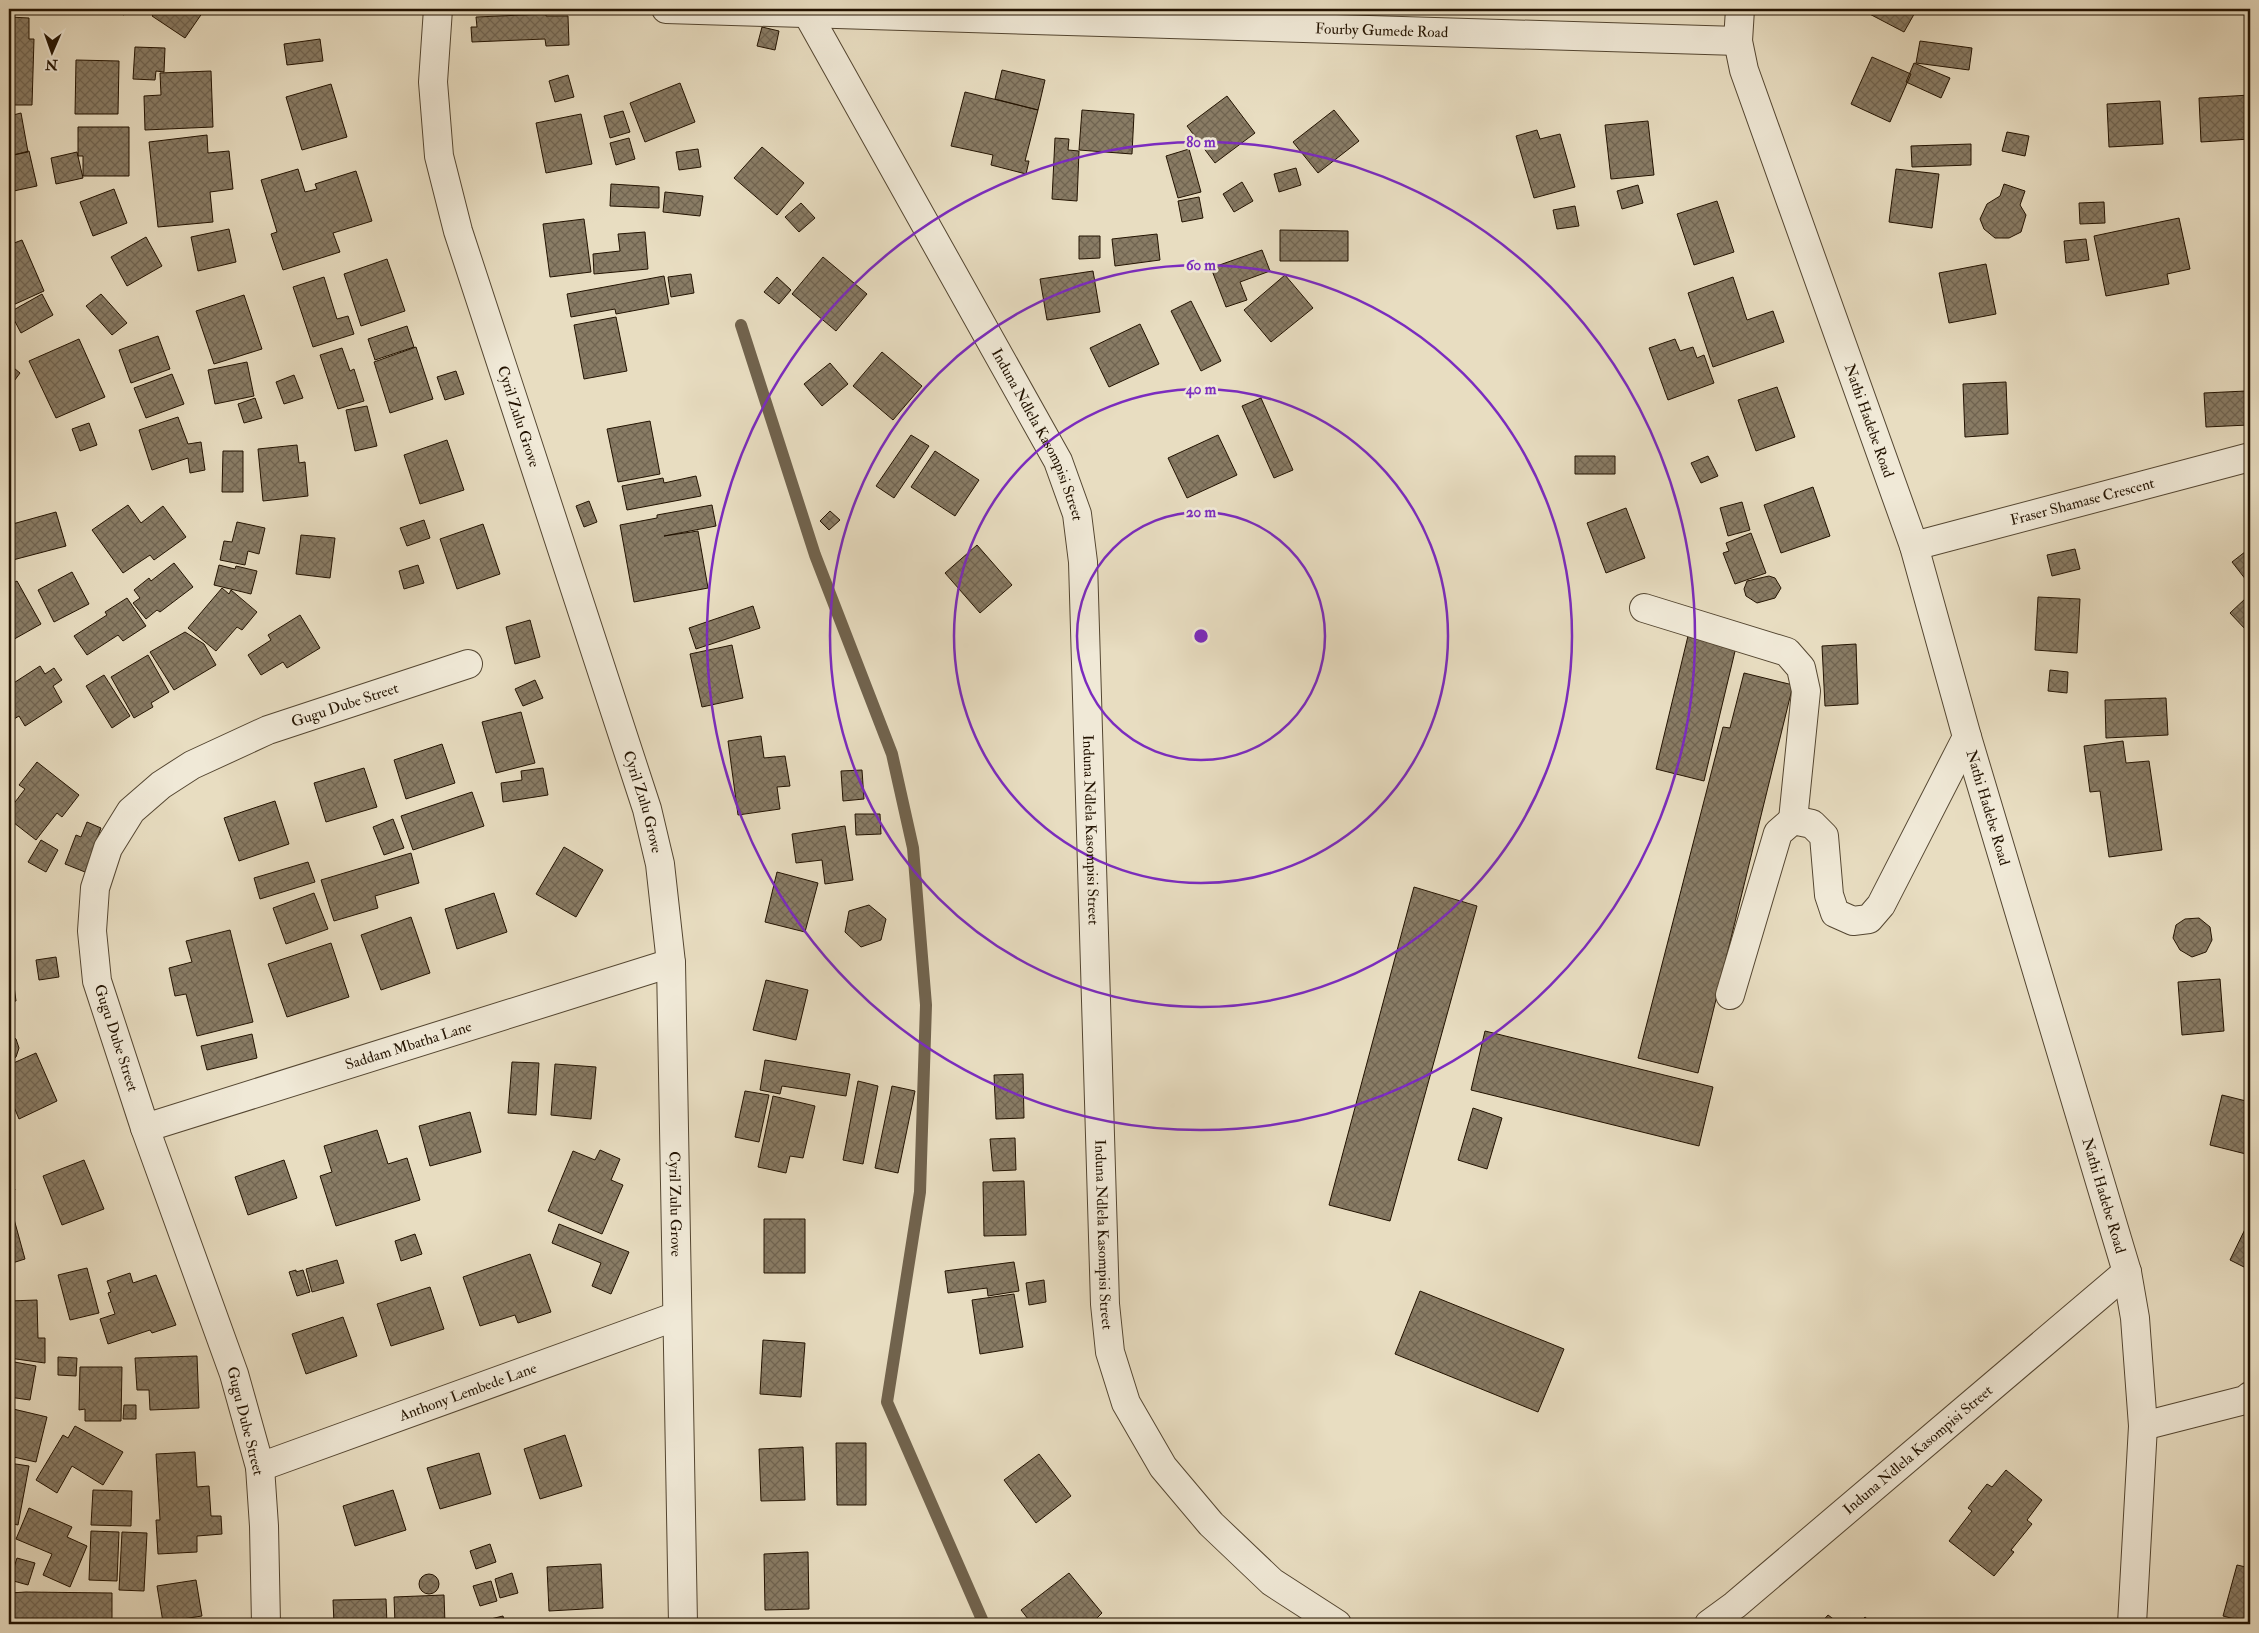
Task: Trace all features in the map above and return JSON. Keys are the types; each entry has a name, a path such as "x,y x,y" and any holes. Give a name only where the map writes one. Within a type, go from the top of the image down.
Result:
{"street":[{"name":"Cyril Zulu Grove","path":"438,9 434,82 439,156 461,241 647,809 660,864 671,963 683,1624"},
{"name":"Fourby Gumede Road","path":"666,9 1738,41"},
{"name":"Nathi Hadebe Road","path":"1740,9 1738,41 1747,79 1914,546 1967,737 2127,1272 2135,1318 2143,1426 2132,1624"},
{"name":"Induna Ndlela Kasompisi Street","path":"808,13 1058,461 1077,514 1083,562 1105,1304 1110,1352 1126,1403 1163,1467 1211,1524 1272,1582 1337,1624"},
{"name":"Fraser Shamase Crescent","path":"1914,546 2250,457"},
{"path":"1644,608 1787,652 1800,668 1806,690 1793,820 1778,833 1730,995"},
{"name":"Gugu Dube Street","path":"266,1624 264,1526 260,1467 234,1374 145,1128 97,981 92,931 95,888 108,848 131,811 161,785 192,765 268,730 468,664"},
{"path":"1793,820 1812,824 1824,836 1829,895 1835,913 1852,921 1869,920 1881,905 1967,737"},
{"name":"Saddam Mbatha Lane","path":"145,1128 671,963"},
{"name":"Induna Ndlela Kasompisi Street","path":"1709,1624 2127,1272"},
{"name":"Anthony Lembede Lane","path":"260,1467 677,1316"},
{"path":"2143,1426 2245,1400 2250,1396"}],"building":[{"path":"109,9 126,9 124,15"},
{"path":"158,9 205,9 185,38 152,16"},
{"path":"1860,9 1917,9 1904,32"},
{"path":"546,14 546,16 568,16 569,45 546,46 545,39 472,42 471,27 477,27 476,17"},
{"path":"9,17 29,18 29,39 34,39 32,105 9,105"},
{"path":"762,27 779,31 775,50 757,46"},
{"path":"320,39 323,61 287,65 284,44"},
{"path":"1920,41 1972,48 1969,70 1916,63"},
{"path":"135,47 165,48 164,72 156,71 155,80 133,79"},
{"path":"1872,57 1911,74 1890,122 1851,104"},
{"path":"76,60 119,61 118,114 75,114"},
{"path":"1914,63 1950,78 1941,98 1906,82"},
{"path":"1002,70 1045,80 1038,110 995,99"},
{"path":"211,71 213,127 145,130 144,96 161,95 160,73"},
{"path":"568,75 574,97 555,102 549,81"},
{"path":"680,83 695,122 645,142 630,103"},
{"path":"331,84 347,137 302,150 286,97"},
{"path":"965,92 1038,110 1025,161 1029,161 1026,174 991,165 993,155 951,146"},
{"path":"2250,95 2250,139 2201,142 2199,98"},
{"path":"1227,96 1255,133 1215,163 1187,126"},
{"path":"2160,101 2163,144 2109,147 2107,104"},
{"path":"1082,110 1134,114 1132,154 1079,150"},
{"path":"1334,110 1359,141 1318,173 1293,142"},
{"path":"623,111 630,132 610,138 604,116"},
{"path":"21,113 28,152 9,156 9,116"},
{"path":"581,114 592,164 546,173 536,123"},
{"path":"1648,121 1654,175 1611,179 1605,125"},
{"path":"78,127 129,127 129,176 83,176 83,156 78,156"},
{"path":"1537,130 1540,139 1560,134 1575,187 1534,198 1516,136"},
{"path":"2007,132 2029,136 2025,156 2002,151"},
{"path":"207,135 208,153 229,151 233,189 210,192 213,222 158,227 149,142"},
{"path":"629,138 635,159 616,165 610,143"},
{"path":"1055,138 1069,139 1068,150 1079,151 1077,201 1052,199"},
{"path":"1971,144 1971,165 1912,167 1911,146"},
{"path":"762,147 804,183 777,215 734,178"},
{"path":"698,149 701,167 679,170 676,152"},
{"path":"1189,149 1201,192 1178,198 1166,156"},
{"path":"29,151 37,186 9,192 9,156"},
{"path":"77,152 83,178 56,184 51,158"},
{"path":"1296,168 1301,185 1279,192 1274,174"},
{"path":"298,169 305,192 317,189 315,184 356,171 372,221 333,233 340,252 283,270 271,234 277,232 261,180"},
{"path":"1896,169 1939,174 1932,228 1889,222"},
{"path":"1242,182 1253,201 1234,212 1223,194"},
{"path":"611,184 659,187 659,208 610,206"},
{"path":"2004,184 2025,191 2020,205 2026,215 2021,232 2009,238 1995,238 1984,229 1980,219 1987,204 2000,196"},
{"path":"1638,185 1643,203 1622,209 1617,191"},
{"path":"114,189 127,223 93,236 80,202"},
{"path":"665,192 703,196 700,216 663,212"},
{"path":"1199,197 1203,218 1182,222 1178,201"},
{"path":"1717,201 1734,252 1694,265 1677,214"},
{"path":"2104,202 2105,223 2080,224 2079,203"},
{"path":"801,203 815,218 799,232 785,217"},
{"path":"1575,206 1579,226 1557,229 1553,210"},
{"path":"2179,218 2190,269 2167,274 2169,284 2106,296 2094,236"},
{"path":"584,219 591,272 550,277 543,224"},
{"path":"229,229 236,262 198,271 191,237"},
{"path":"1280,230 1348,231 1348,261 1280,261"},
{"path":"645,232 648,269 594,274 593,254 620,251 618,234"},
{"path":"1157,234 1160,260 1115,266 1112,239"},
{"path":"1079,236 1100,236 1100,258 1079,259"},
{"path":"146,237 162,266 127,286 111,257"},
{"path":"2086,239 2089,260 2066,263 2064,241"},
{"path":"22,240 44,291 13,305 11,300 9,301 9,245"},
{"path":"1262,250 1270,271 1240,282 1247,300 1226,307 1211,268"},
{"path":"823,257 867,294 836,331 792,294"},
{"path":"387,259 405,311 361,326 344,274"},
{"path":"1986,264 1996,314 1949,323 1939,273"},
{"path":"1093,271 1100,312 1047,320 1040,279"},
{"path":"691,274 694,293 671,297 668,277"},
{"path":"1285,275 1313,308 1271,342 1244,310"},
{"path":"664,276 669,304 616,314 615,309 571,317 567,294"},
{"path":"324,277 337,319 348,316 354,334 313,347 293,287"},
{"path":"777,277 791,290 779,304 764,292"},
{"path":"1733,277 1747,320 1773,311 1784,342 1713,367 1688,293"},
{"path":"42,294 53,315 21,333 10,312"},
{"path":"101,294 127,323 112,335 86,306"},
{"path":"244,295 262,349 214,364 196,311"},
{"path":"1191,301 1221,361 1201,371 1171,311"},
{"path":"616,317 627,371 584,379 574,325"},
{"path":"1140,324 1159,364 1109,387 1090,348"},
{"path":"407,326 414,347 375,360 368,339"},
{"path":"158,336 170,369 131,383 119,350"},
{"path":"79,339 105,397 56,418 29,361"},
{"path":"1675,339 1680,351 1693,347 1697,358 1704,355 1714,383 1668,400 1649,348"},
{"path":"416,347 433,399 390,413 374,362"},
{"path":"342,348 350,371 354,369 364,401 338,409 320,355"},
{"path":"882,352 922,386 893,420 853,386"},
{"path":"247,362 254,396 215,404 208,370"},
{"path":"830,363 848,384 822,406 804,384"},
{"path":"9,364 20,373 9,388"},
{"path":"456,371 464,394 445,400 437,377"},
{"path":"172,374 184,404 146,418 134,388"},
{"path":"294,375 303,398 284,404 276,382"},
{"path":"2006,382 2008,434 1965,437 1963,384"},
{"path":"1777,387 1795,437 1756,451 1738,400"},
{"path":"2246,391 2248,425 2206,427 2204,393"},
{"path":"255,398 262,418 244,423 238,404"},
{"path":"1261,398 1293,470 1274,478 1242,406"},
{"path":"367,406 377,446 355,451 346,410"},
{"path":"178,417 188,444 201,442 205,470 190,473 188,458 152,470 139,430"},
{"path":"650,421 660,474 618,482 607,429"},
{"path":"89,423 97,445 80,451 72,429"},
{"path":"911,435 929,446 894,498 876,486"},
{"path":"1218,435 1237,475 1187,498 1168,458"},
{"path":"447,440 464,490 420,504 404,455"},
{"path":"297,445 299,463 305,462 308,496 263,501 258,449"},
{"path":"223,451 243,451 243,492 222,492"},
{"path":"935,451 979,480 955,516 911,487"},
{"path":"1575,456 1615,456 1615,474 1575,474"},
{"path":"1708,456 1718,476 1701,483 1691,463"},
{"path":"696,476 701,496 627,510 622,486 663,478 664,483"},
{"path":"1813,487 1830,536 1781,553 1764,505"},
{"path":"589,501 597,522 584,527 576,506"},
{"path":"1742,502 1750,530 1728,536 1720,508"},
{"path":"128,505 141,523 163,506 186,537 154,560 150,555 123,573 92,530"},
{"path":"712,505 716,526 664,536 698,531 708,588 634,602 620,525 657,518 657,515"},
{"path":"1626,508 1645,558 1606,573 1587,523"},
{"path":"830,511 840,520 829,530 820,521"},
{"path":"56,512 66,546 9,561 9,525"},
{"path":"424,520 430,538 407,546 400,528"},
{"path":"237,522 265,528 259,554 248,551 245,565 220,560 224,541 232,542"},
{"path":"483,524 500,574 457,589 440,539"},
{"path":"1751,533 1766,573 1735,584 1723,553 1729,551 1726,543"},
{"path":"301,535 335,538 330,578 296,574"},
{"path":"977,545 1012,585 980,613 945,573"},
{"path":"2250,548 2250,585 2232,562"},
{"path":"2075,549 2080,569 2052,576 2047,555"},
{"path":"174,563 193,587 160,612 157,610 146,619 133,603 140,598 134,590 149,578 151,581"},
{"path":"219,565 235,569 236,566 257,571 251,594 214,585"},
{"path":"418,565 424,583 404,589 399,571"},
{"path":"72,572 89,604 54,622 38,590"},
{"path":"1769,576 1775,578 1781,588 1775,598 1757,603 1746,596 1744,589 1747,581"},
{"path":"17,581 41,624 9,642 9,585"},
{"path":"222,588 229,594 231,590 257,612 242,630 237,627 216,651 188,628"},
{"path":"2038,597 2080,599 2077,653 2035,650"},
{"path":"127,598 146,626 123,641 118,635 87,655 74,636 107,615 105,612"},
{"path":"2246,598 2250,602 2250,626 2246,630 2230,613"},
{"path":"753,606 760,628 696,649 689,628"},
{"path":"300,615 320,648 287,668 283,662 261,675 248,655 271,640 268,635"},
{"path":"530,620 540,657 515,664 506,627"},
{"path":"185,632 204,644 216,665 174,690 150,652"},
{"path":"1688,636 1736,647 1704,781 1656,769"},
{"path":"1856,644 1858,704 1825,706 1822,646"},
{"path":"732,645 743,698 702,707 690,654"},
{"path":"148,655 169,692 151,703 153,707 134,718 111,677"},
{"path":"40,666 45,674 54,668 62,680 53,686 62,702 25,726 19,716 9,722 9,686"},
{"path":"2050,670 2068,672 2067,693 2048,691"},
{"path":"1744,673 1793,685 1698,1073 1638,1058 1723,727 1730,728"},
{"path":"104,675 130,716 112,728 86,686"},
{"path":"535,680 543,698 523,706 515,689"},
{"path":"2166,698 2168,735 2106,738 2105,700"},
{"path":"521,712 535,763 496,773 482,722"},
{"path":"761,736 764,758 785,756 790,786 777,787 780,809 738,815 728,741"},
{"path":"2123,741 2126,763 2149,761 2162,850 2109,857 2100,791 2090,792 2084,746"},
{"path":"442,744 455,783 406,799 394,760"},
{"path":"37,762 79,795 62,817 57,813 36,840 9,819 9,810 25,789 19,785"},
{"path":"364,768 377,807 326,822 314,783"},
{"path":"543,768 548,795 503,802 501,783 522,780 521,771"},
{"path":"862,770 864,799 843,801 841,771"},
{"path":"472,792 484,826 413,850 401,816"},
{"path":"275,801 289,844 239,861 224,818"},
{"path":"855,814 880,814 881,834 856,835"},
{"path":"393,819 404,848 384,855 373,827"},
{"path":"87,822 101,828 85,872 65,864 76,835 81,837"},
{"path":"845,826 853,880 825,884 822,860 796,863 792,834"},
{"path":"41,840 58,850 46,872 28,862"},
{"path":"564,847 603,870 576,917 536,894"},
{"path":"411,853 419,883 375,896 378,908 334,921 321,880"},
{"path":"308,862 315,882 260,899 254,878"},
{"path":"777,872 818,883 805,932 765,922"},
{"path":"1414,887 1477,906 1390,1221 1329,1205"},
{"path":"314,893 328,929 286,944 273,908"},
{"path":"494,893 507,932 457,949 445,909"},
{"path":"869,905 886,919 881,940 861,947 845,932 849,911"},
{"path":"411,917 430,973 381,990 361,935"},
{"path":"2199,918 2210,927 2212,940 2206,952 2192,957 2180,950 2173,938 2176,925 2185,919"},
{"path":"230,930 253,1022 197,1036 186,994 175,996 169,968 192,962 186,941"},
{"path":"331,943 349,997 287,1017 268,964"},
{"path":"9,949 16,1001 9,1002"},
{"path":"56,957 59,977 39,980 36,960"},
{"path":"2220,979 2224,1031 2182,1035 2178,982"},
{"path":"766,980 808,990 796,1040 753,1030"},
{"path":"1485,1031 1713,1087 1699,1146 1471,1090"},
{"path":"9,1034 16,1039 19,1048 16,1057 9,1062"},
{"path":"252,1034 257,1058 207,1070 201,1046"},
{"path":"36,1053 57,1101 19,1119 9,1095 9,1065"},
{"path":"765,1060 850,1074 846,1096 782,1086 780,1094 760,1090"},
{"path":"512,1062 539,1063 536,1115 508,1113"},
{"path":"555,1064 596,1067 591,1119 551,1115"},
{"path":"1023,1074 1024,1118 996,1119 994,1075"},
{"path":"858,1081 878,1086 863,1164 843,1160"},
{"path":"892,1086 915,1091 898,1173 875,1168"},
{"path":"745,1091 769,1095 759,1142 735,1137"},
{"path":"2222,1095 2250,1102 2250,1155 2210,1145"},
{"path":"773,1096 815,1106 803,1158 790,1156 786,1173 758,1167"},
{"path":"1473,1108 1502,1118 1487,1169 1458,1160"},
{"path":"470,1112 481,1152 430,1166 419,1126"},
{"path":"377,1130 388,1164 407,1158 420,1200 336,1226 320,1176 332,1172 324,1146"},
{"path":"1015,1138 1016,1170 993,1171 990,1139"},
{"path":"600,1150 620,1159 611,1180 623,1185 602,1234 548,1211 573,1151 595,1160"},
{"path":"84,1160 104,1209 62,1225 43,1176"},
{"path":"284,1160 297,1198 248,1215 235,1177"},
{"path":"9,1172 15,1190 9,1192"},
{"path":"1024,1181 1026,1235 984,1236 983,1182"},
{"path":"9,1201 25,1259 9,1264"},
{"path":"764,1219 805,1219 805,1273 764,1273"},
{"path":"2250,1219 2250,1270 2230,1260"},
{"path":"559,1224 629,1252 611,1294 592,1286 601,1263 552,1243"},
{"path":"415,1234 422,1254 401,1261 395,1241"},
{"path":"530,1254 551,1312 518,1323 515,1315 480,1326 463,1277"},
{"path":"337,1260 344,1283 312,1292 306,1269"},
{"path":"1014,1262 1019,1291 988,1296 987,1288 948,1293 945,1271"},
{"path":"87,1268 99,1313 70,1320 58,1275"},
{"path":"296,1270 296,1272 303,1270 310,1292 297,1296 289,1272"},
{"path":"130,1273 133,1283 156,1275 176,1325 152,1333 150,1330 108,1344 100,1319 115,1314 108,1293 111,1292 107,1281"},
{"path":"1044,1280 1046,1302 1029,1305 1026,1283"},
{"path":"430,1287 444,1329 391,1346 377,1304"},
{"path":"1420,1291 1564,1349 1538,1412 1395,1354"},
{"path":"1014,1294 1023,1347 980,1354 972,1300"},
{"path":"37,1300 38,1338 45,1338 45,1363 9,1358 9,1301"},
{"path":"343,1317 357,1356 306,1374 292,1334"},
{"path":"763,1340 805,1343 801,1397 760,1394"},
{"path":"197,1356 199,1408 150,1410 149,1390 137,1390 135,1358"},
{"path":"58,1357 77,1358 76,1376 58,1375"},
{"path":"9,1361 36,1366 30,1400 9,1397"},
{"path":"80,1367 122,1367 121,1421 85,1421 85,1409 79,1410"},
{"path":"124,1405 136,1405 136,1419 123,1419"},
{"path":"9,1408 47,1417 36,1462 9,1456"},
{"path":"75,1426 123,1452 103,1485 72,1466 57,1493 36,1480 63,1435 68,1438"},
{"path":"565,1435 582,1486 540,1499 524,1449"},
{"path":"836,1443 866,1443 866,1505 837,1505"},
{"path":"803,1447 805,1500 761,1501 759,1449"},
{"path":"195,1452 197,1487 209,1486 211,1516 221,1516 222,1534 197,1536 197,1552 158,1554 156,1520 160,1520 156,1454"},
{"path":"479,1453 491,1494 440,1509 427,1468"},
{"path":"1039,1454 1071,1496 1036,1523 1004,1480"},
{"path":"9,1463 29,1466 18,1525 9,1523"},
{"path":"2006,1470 2042,1500 2027,1520 2032,1524 2011,1550 2014,1552 1994,1576 1949,1541 1972,1511 1968,1508 1987,1484 1992,1487"},
{"path":"93,1490 132,1491 131,1526 91,1525"},
{"path":"393,1490 406,1530 355,1546 343,1506"},
{"path":"29,1508 72,1527 67,1537 87,1546 70,1587 43,1575 52,1554 16,1539"},
{"path":"91,1531 119,1532 117,1581 89,1580"},
{"path":"122,1532 147,1533 144,1591 119,1590"},
{"path":"490,1544 496,1562 476,1569 470,1551"},
{"path":"808,1552 809,1609 765,1610 764,1554"},
{"path":"17,1558 35,1563 28,1585 10,1580"},
{"path":"601,1564 603,1608 549,1611 547,1567"},
{"path":"2237,1565 2250,1568 2250,1623 2223,1616"},
{"path":"512,1573 518,1593 500,1598 495,1579"},
{"path":"1069,1573 1102,1613 1091,1624 1032,1624 1021,1610"},
{"path":"425,1574 433,1574 439,1580 439,1588 433,1594 425,1594 419,1588 419,1580"},
{"path":"196,1580 202,1616 163,1622 157,1586"},
{"path":"491,1581 497,1601 480,1606 473,1586"},
{"path":"9,1593 112,1593 112,1624 9,1624"},
{"path":"444,1595 445,1624 395,1624 394,1597"},
{"path":"386,1599 387,1624 334,1624 333,1600"},
{"path":"1828,1615 1840,1624 1820,1624"},
{"path":"503,1616 505,1624 478,1624 478,1622"},
{"path":"1865,1617 1873,1624 1858,1624"}],"waterway":[{"path":"741,325 815,555 892,754 913,848 926,1005 920,1192 887,1402 984,1624"}]}
